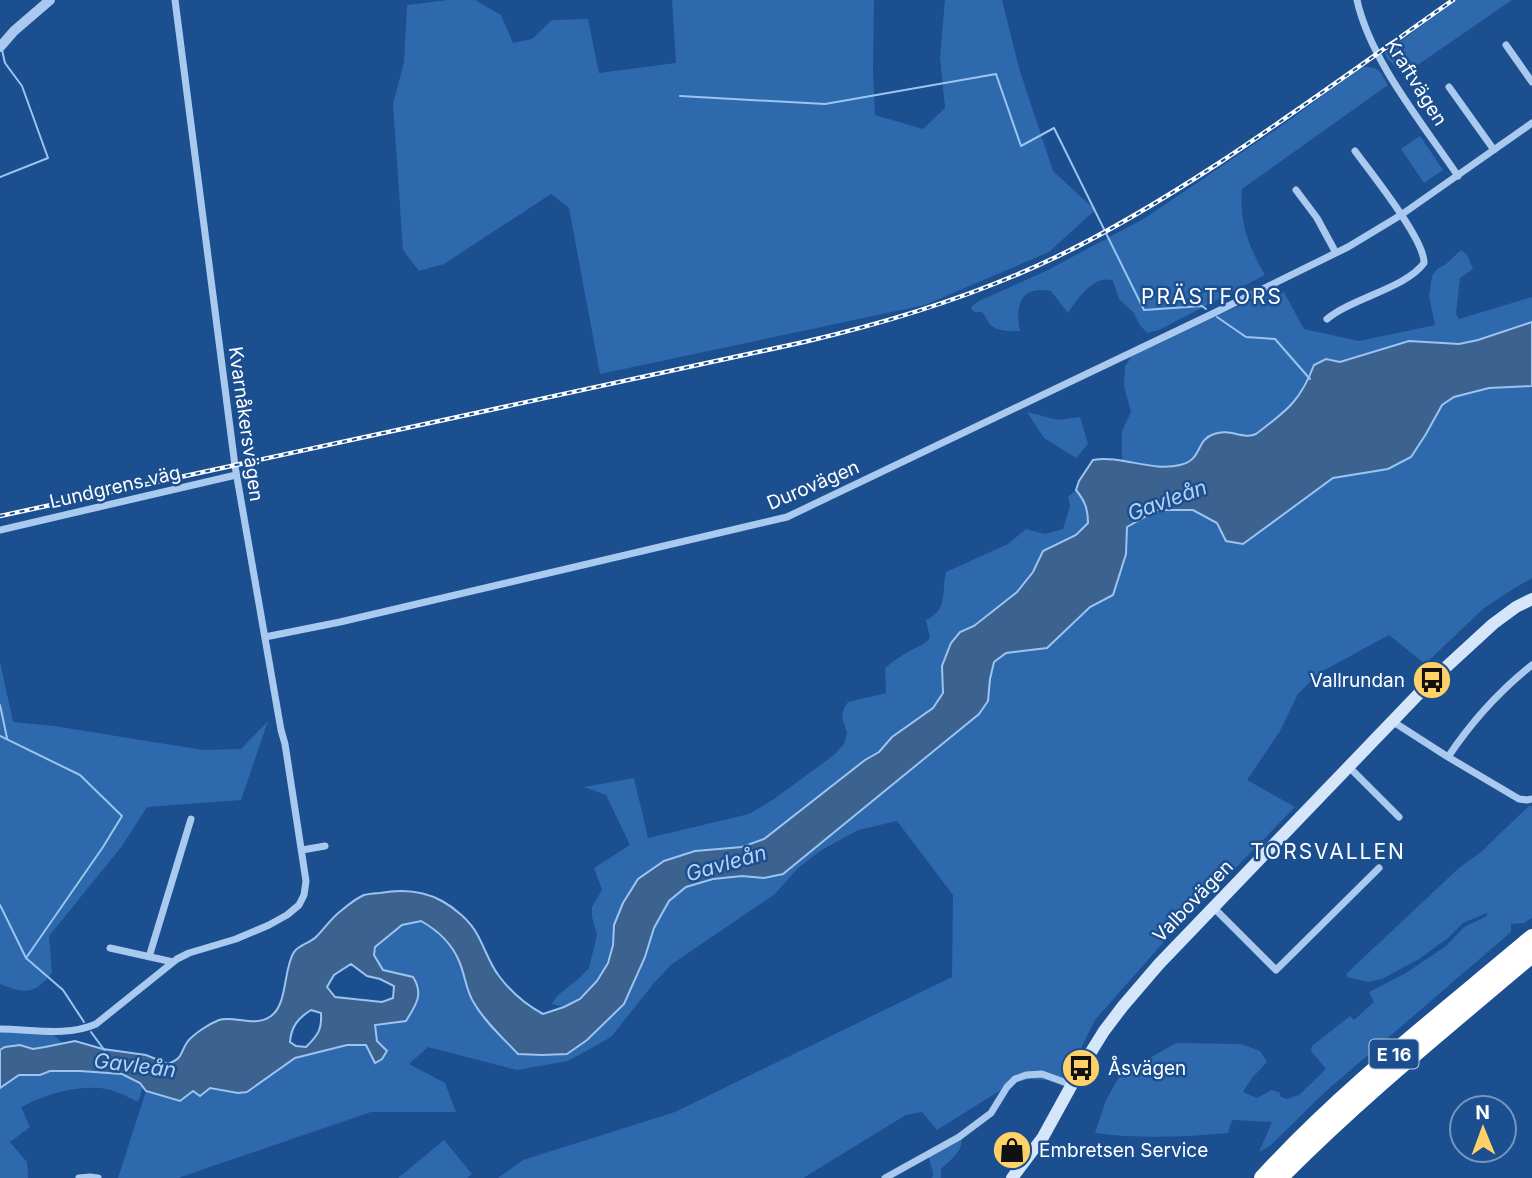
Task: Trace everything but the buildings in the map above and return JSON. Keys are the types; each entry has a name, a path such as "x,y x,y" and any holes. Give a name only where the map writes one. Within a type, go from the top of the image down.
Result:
{"highway":[{"name":"E 16","path":"1262,1178 1349,1093 1532,937"},
{"name":"E 16","path":"1280,1178 1360,1102 1532,955"}],"main road":[{"name":"Valbovägen","path":"1012,1178 1043,1138 1093,1048 1158,964 1432,680 1493,624 1532,599"}],"street":[{"path":"1,46 50,0"},
{"name":"Kvarnåkersvägen","path":"0,1029 68,1031 96,1024 173,962 188,953 236,939 269,925 299,905 304,895 306,881 302,850 236,475 175,0"},
{"name":"Kraftvägen","path":"1357,0 1367,35 1380,58 1458,176"},
{"path":"1506,45 1532,82"},
{"path":"1449,87 1494,150"},
{"name":"Durovägen","path":"265,637 340,622 787,517 1188,326 1376,232 1532,123"},
{"path":"1327,319 1400,281 1422,267 1425,260 1401,215 1355,151"},
{"path":"1296,190 1317,218 1336,253"},
{"name":"Lundgrens väg","path":"0,530 236,475"},
{"path":"1448,757 1482,710 1532,665"},
{"path":"1392,720 1519,799 1532,799"},
{"path":"1348,766 1399,817"},
{"path":"149,957 191,819"},
{"path":"302,850 325,846"},
{"path":"1213,907 1276,970 1379,868"},
{"path":"110,948 173,962"},
{"path":"885,1178 959,1137 991,1113 1015,1079 1042,1074 1072,1085"},
{"path":"79,1178 98,1178"}],"shaded area":[{"path":"475,0 501,15 513,43 532,39 552,20 588,19 599,73 676,63 672,0 874,0 875,115 923,129 945,108 940,57 945,0 1002,0 1019,68 1053,171 1095,210 1049,252 925,305 600,374 569,208 551,194 444,264 419,271 403,250 393,104 404,62 407,5"},
{"path":"1456,0 1512,0 1403,75 1385,53"},
{"path":"1362,67 1376,69 1388,85 1242,189 1242,213 1246,234 1265,275 1159,330 1147,333 1134,313 1119,299 1113,281 1106,280 1087,289 1068,313 1051,291 1032,291 1026,294 1019,306 1020,331 995,328 982,312 971,309 979,301 1046,271 1145,218 1284,124"},
{"path":"1420,136 1443,170 1424,183 1401,149"},
{"path":"1461,250 1467,255 1473,269 1460,278 1456,314 1459,319 1532,297 1532,322 1459,344 1409,341 1340,362 1325,359 1314,365 1291,405 1256,434 1252,436 1236,433 1200,446 1196,457 1181,466 1161,467 1122,461 1122,431 1131,412 1124,386 1125,366 1132,356 1243,304 1284,292 1304,329 1359,341 1435,325 1429,296 1432,276"},
{"path":"1532,386 1532,578 1483,609 1425,664 1389,635 1319,673 1298,694 1280,731 1247,780 1295,807 1168,937 1095,1020 1063,1084 1031,1079 1012,1083 937,1130 922,1112 906,1115 803,1178 498,1178 523,1160 675,1112 952,977 953,895 897,821 858,830 820,851 798,868 775,894 672,964 611,1037 568,1061 517,1070 428,1047 409,1064 445,1083 456,1112 371,1112 178,1178 118,1178 146,1091 193,1091 200,1096 210,1088 247,1092 295,1058 347,1045 366,1045 370,1053 377,1041 375,1025 406,1021 413,977 383,970 374,955 375,947 402,925 422,921 444,938 456,955 478,1010 518,1054 645,957 654,928 669,901 686,887 713,879 742,876 764,878 816,848 951,738 990,679 994,662 1006,653 1048,648 1090,607 1113,595 1126,554 1127,527 1157,510 1193,510 1217,523 1226,541 1243,544 1333,478 1388,469 1423,439 1442,405 1454,397 1489,388"},
{"path":"1027,412 1058,420 1080,417 1088,444 1076,458 1044,438"},
{"path":"1076,490 1086,505 1088,523 1076,535 1043,551 1033,572 1017,592 974,626 960,632 951,643 942,666 943,693 933,708 892,737 879,752 764,839 742,847 717,848 614,925 610,952 595,983 587,992 564,1007 552,1004 557,996 589,968 597,935 592,907 602,890 594,868 630,845 606,795 584,787 634,778 648,838 749,814 774,799 834,755 844,744 847,733 842,717 848,702 886,693 885,668 930,638 926,620 941,606 946,572 1008,544 1026,529 1045,534 1063,529 1070,506 1068,497"},
{"path":"0,662 13,722 203,750 241,749 268,721 241,800 147,807 122,846 49,936 52,973 34,989 23,991 0,984"},
{"path":"1530,805 1532,918 1524,923 1511,924 1511,932 1325,1092 1270,1146 1259,1152 1272,1122 1232,1120 1228,1133 1195,1136 1145,1137 1095,1133 1106,1100 1124,1068 1139,1064 1176,1043 1241,1044 1260,1051 1267,1062 1243,1092 1257,1098 1272,1090 1287,1099 1299,1095 1326,1069 1311,1051 1312,1046 1350,1016 1354,1020 1374,1002 1369,992 1406,973 1446,946 1464,927 1487,916 1487,913 1463,923 1448,938 1419,959 1382,979 1368,982 1347,977 1346,974"},
{"path":"0,1029 52,1033 62,1043 37,1049 13,1046 0,1050"},
{"path":"50,1071 113,1073 125,1076 143,1087 138,1102 111,1090 85,1088 52,1094 21,1107 30,1127 10,1142 27,1162 28,1178 0,1178 0,1088 19,1075 40,1075"},
{"path":"961,1137 959,1150 941,1169 941,1178 932,1178 928,1155"},
{"path":"444,1140 472,1174 467,1178 398,1178"}],"water":[{"name":"Gavleån","path":"1532,322 1532,386 1489,388 1454,397 1442,405 1411,457 1388,469 1333,478 1243,544 1226,541 1217,523 1193,510 1157,510 1127,527 1126,554 1113,595 1090,607 1047,648 1006,653 994,662 988,701 979,714 783,874 764,878 742,876 713,879 686,887 669,901 654,928 645,957 624,1004 587,1040 567,1054 518,1054 478,1010 469,993 461,966 448,943 421,921 402,925 375,947 374,955 383,970 413,977 418,994 416,1005 406,1021 375,1025 377,1041 387,1051 382,1059 375,1063 366,1045 347,1045 295,1058 247,1092 210,1088 200,1096 193,1091 180,1101 146,1091 140,1083 122,1074 50,1071 40,1075 19,1075 0,1088 0,1050 5,1047 20,1045 33,1049 75,1041 103,1049 146,1055 168,1064 179,1057 191,1038 219,1020 258,1021 271,1016 283,995 294,952 316,937 350,904 361,896 370,894 412,891 434,897 452,907 474,929 492,966 504,982 514,993 543,1014 580,999 597,981 608,963 613,945 614,925 623,903 638,879 664,861 695,851 742,847 764,839 879,752 892,737 933,708 943,693 942,666 951,643 960,632 974,626 1017,592 1033,572 1043,551 1076,535 1088,523 1085,505 1076,490 1093,460 1169,467 1180,465 1192,459 1204,441 1214,434 1256,434 1291,405 1309,378 1314,365 1326,359 1340,362 1409,341 1459,344","holes":["351,964 367,976 394,986 393,998 382,1002 335,997 327,987 334,975","311,1010 321,1013 318,1032 306,1047 296,1046 290,1042 294,1027"]}],"waterway":[{"path":"0,177 48,158 22,86 5,63 2,50"},
{"path":"680,96 825,104 996,74 1021,146 1054,128 1144,310 1202,306 1206,309"},
{"path":"1217,317 1246,337 1275,339 1310,379"},
{"path":"0,705 7,738"},
{"path":"0,736 80,775 122,816 26,958"},
{"path":"0,905 26,958 63,990 84,1022"},
{"name":"Gavleån","path":"91,1032 105,1051"}],"railway":[{"path":"0,516 804,342 900,317 962,296 1054,258 1158,201 1278,123 1453,0"}],"place":[{"name":"Vallrundan","path":"1432,680"},
{"name":"Åsvägen","path":"1081,1068"},
{"name":"Embretsen Service","path":"1012,1150"}],"district":[{"name":"PRÄSTFORS","path":"1212,296"},
{"name":"TORSVALLEN","path":"1328,851"}]}
